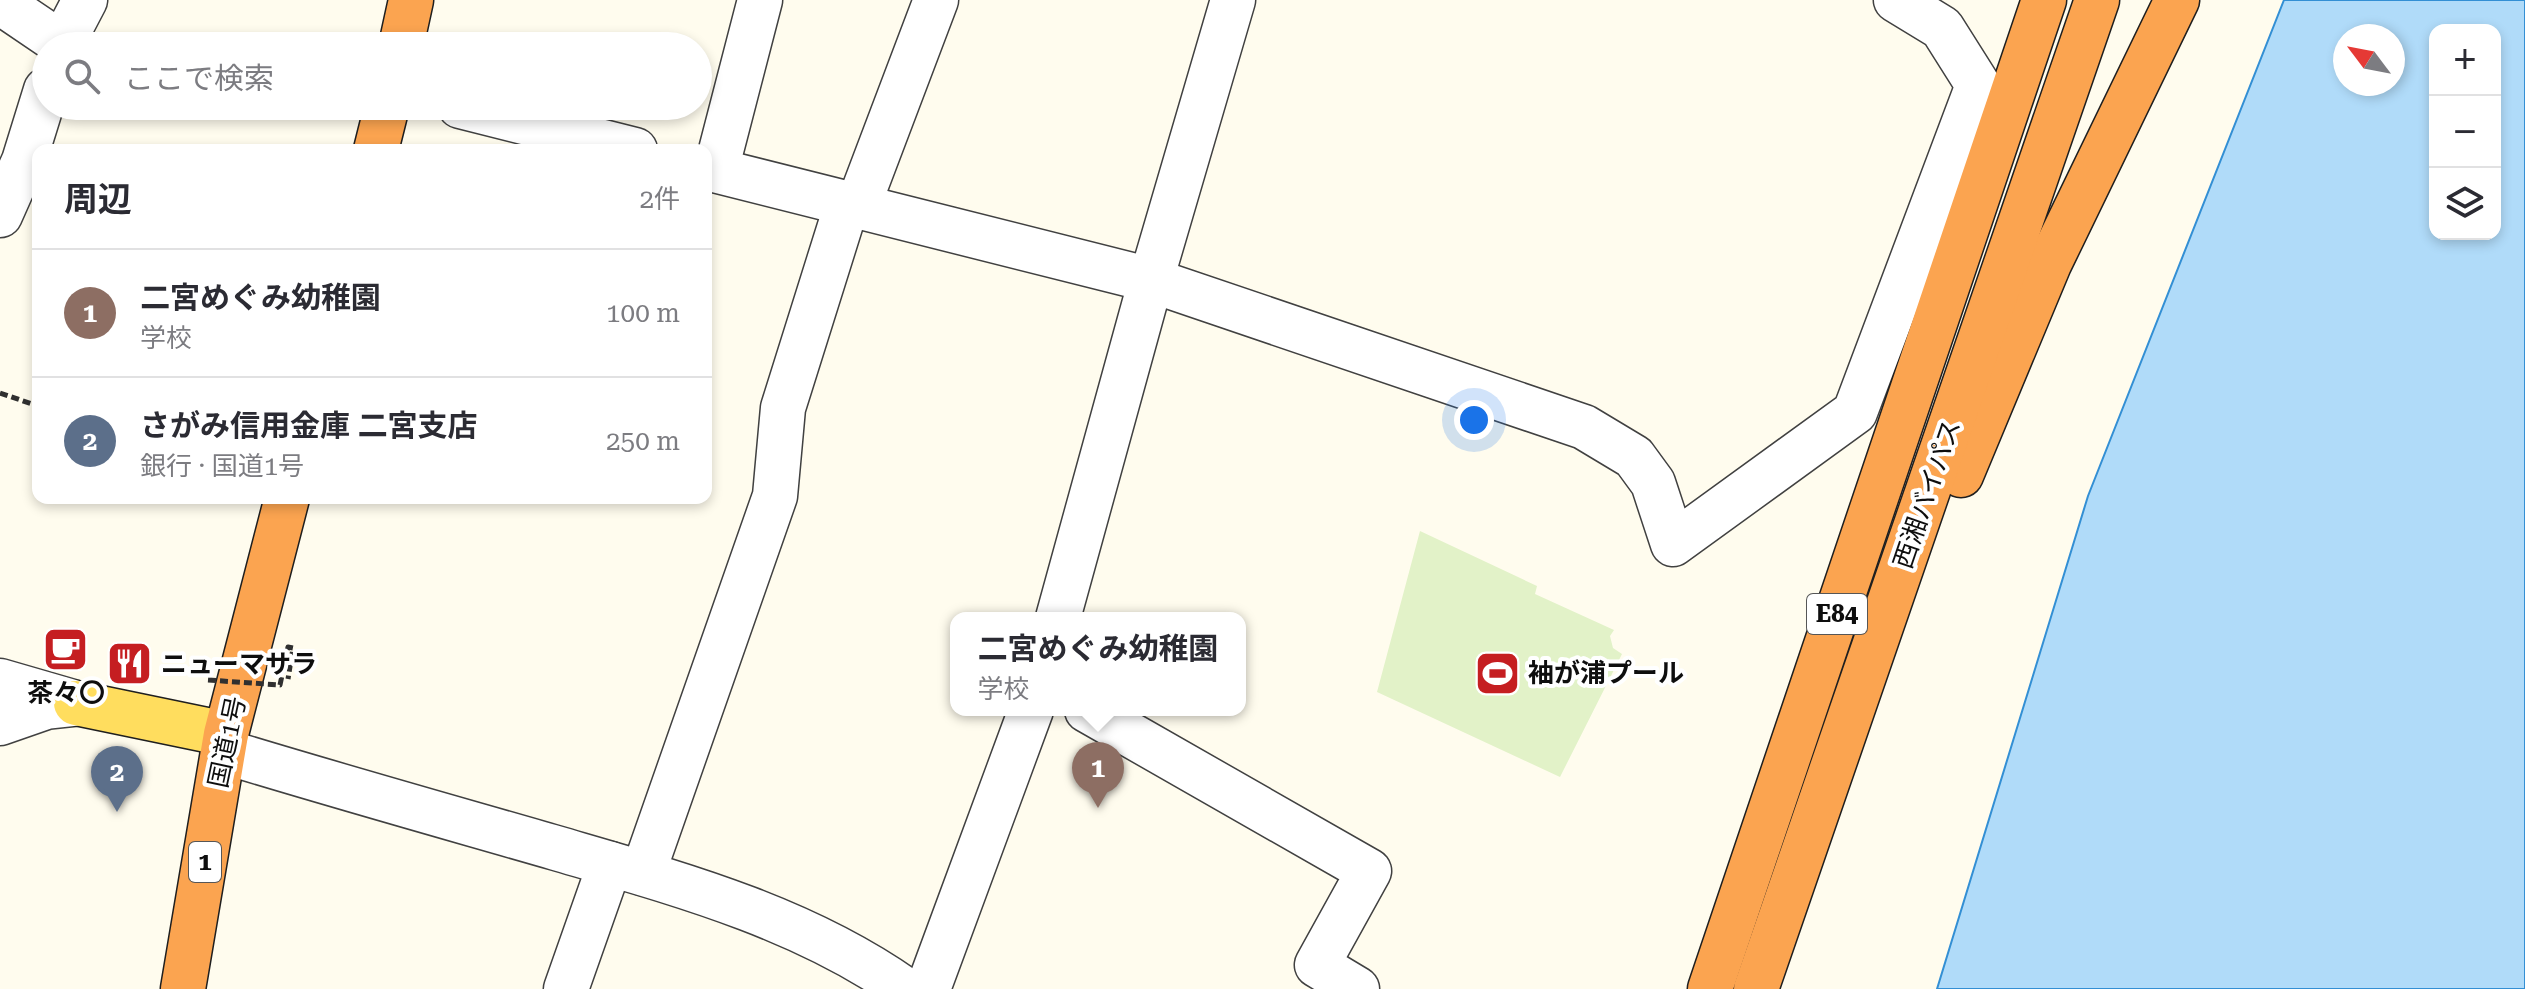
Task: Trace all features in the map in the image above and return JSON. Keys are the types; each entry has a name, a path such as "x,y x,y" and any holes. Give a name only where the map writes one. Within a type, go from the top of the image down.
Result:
{"highway":[{"path":"404,32 411,0"},
{"path":"2006,110 2037,0"},
{"name":"西湘バイパス","path":"1710,989 2044,0"},
{"name":"西湘バイパス","path":"1756,989 2097,0"},
{"path":"1832,770 1984,424 2049,264 2177,0"},
{"path":"378,144 384,120"},
{"name":"国道1号","path":"183,989 225,743 285,504"}],"main road":[{"path":"76,703 225,743"}],"street":[{"path":"71,32 85,0"},
{"path":"712,166 760,0"},
{"path":"566,989 627,869 775,496 783,408 852,205 936,0"},
{"path":"1060,612 1151,280 1233,0"},
{"path":"712,169 1151,280 1584,427 1634,457 1653,483 1673,544 1855,412 1978,85 1942,28 1896,0"},
{"path":"0,2 45,32"},
{"path":"0,215 24,161 37,120"},
{"path":"516,120 611,144"},
{"path":"0,681 76,703"},
{"path":"0,723 46,707 76,703"},
{"path":"928,989 1029,716"},
{"path":"1098,716 1369,871 1317,965 1357,989"},
{"path":"225,743 779,919 872,966 904,989"}],"path":[{"path":"0,393 32,404"},
{"path":"208,680 280,685 288,647 293,648 288,679"}],"green space":[{"name":"袖が浦プール","path":"1420,531 1537,586 1535,594 1614,630 1610,636 1613,648 1622,654 1560,777 1377,692"}],"water":[{"path":"2284,0 2525,0 2525,989 1937,989 2088,496"}],"place":[{"name":"茶々〇","path":"66,650"},
{"name":"ニューマサラ","path":"130,664"},
{"name":"袖が浦プール","path":"1497,673"},
{"name":"二宮めぐみ幼稚園","path":"1098,808"},
{"name":"さがみ信用金庫 二宮支店","path":"117,812"}]}
